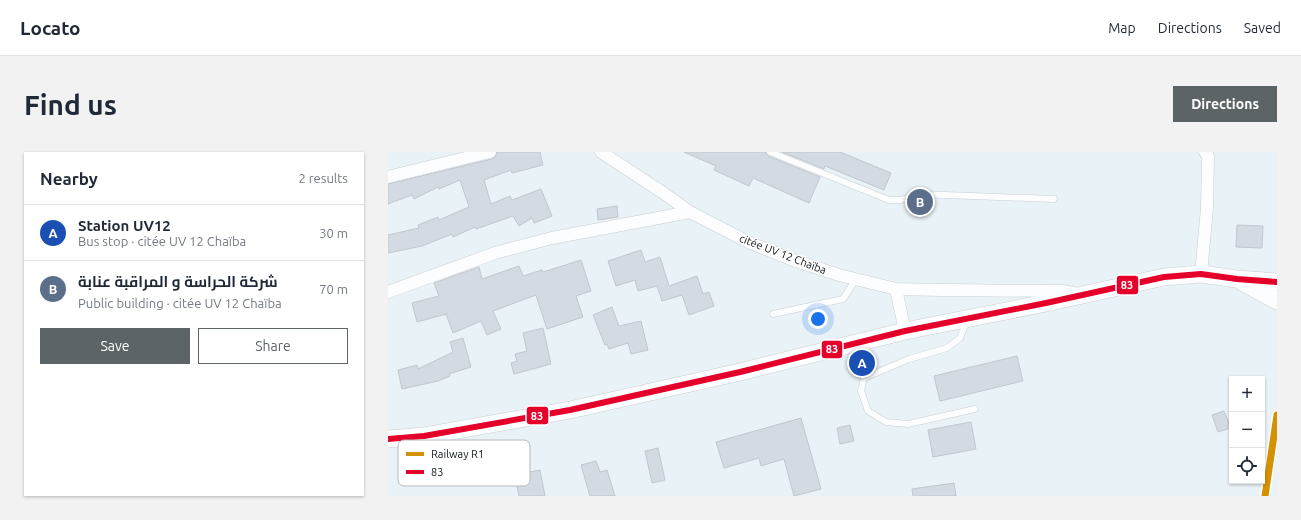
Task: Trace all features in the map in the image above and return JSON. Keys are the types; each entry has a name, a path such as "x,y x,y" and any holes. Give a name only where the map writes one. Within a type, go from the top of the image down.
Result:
{"street":[{"path":"388,178 490,152"},
{"name":"citée UV 12 Chaïba","path":"601,152 690,212 748,242 793,260 839,275 896,288 1061,291 1086,295"},
{"path":"1201,274 1208,208 1208,153"},
{"path":"388,292 496,253 552,238 690,212"},
{"path":"388,439 424,436 570,410 740,372 905,332 1086,295 1164,277 1201,274 1237,279 1277,282"},
{"path":"1237,279 1277,301"},
{"path":"896,288 905,332"}],"lane":[{"path":"770,152 889,200 901,200 918,194 1054,199"},
{"path":"773,314 842,299 856,279"},
{"path":"968,319 960,338 947,348 909,359 864,378 861,391 868,411 886,422 908,424 975,409"}],"building":[{"path":"497,152 540,152 543,165 512,173 511,170 484,180 491,204 510,196 512,200 541,189 552,216 534,223 532,218 519,226 513,216 476,229 475,227 453,237 452,234 422,246 388,253 388,235 419,228 418,225 438,217 439,220 469,207 460,180 439,189 438,187 414,199 412,195 388,204 388,184 492,159 495,157"},
{"path":"684,152 766,152 768,156 820,177 809,203 753,178 749,186 714,170 716,166"},
{"path":"782,152 840,152 891,173 884,190 825,166 824,169"},
{"path":"617,206 618,217 598,220 597,209"},
{"path":"1237,225 1263,226 1262,248 1236,247"},
{"path":"641,250 645,262 660,257 669,286 697,276 703,294 709,292 714,306 689,315 682,295 662,301 657,286 638,291 635,280 616,286 608,261"},
{"path":"581,260 591,291 576,296 583,317 547,329 536,295 493,311 501,329 487,335 481,321 453,333 446,314 417,322 412,303 439,296 434,283 479,267 482,279 519,266 523,276 542,270 543,272"},
{"path":"612,307 619,326 641,321 648,350 631,354 628,343 609,349 607,344 605,345 593,315"},
{"path":"543,328 551,364 514,374 511,363 517,361 515,354 527,351 523,333"},
{"path":"463,338 471,367 449,374 450,376 438,381 402,389 398,370 417,365 418,369 453,352 450,342"},
{"path":"1017,356 1023,381 940,401 934,376"},
{"path":"1224,411 1229,423 1229,429 1218,432 1212,415"},
{"path":"801,418 821,489 794,496 784,459 761,466 759,458 724,468 716,442"},
{"path":"971,422 976,449 933,457 928,430"},
{"path":"850,425 854,441 840,444 837,428"},
{"path":"658,448 665,480 652,483 645,451"},
{"path":"596,461 600,472 607,470 615,496 590,496 581,465"},
{"path":"540,470 545,496 519,496 517,486 530,486 530,472"},
{"path":"954,483 956,496 913,496 912,489"}],"rail line":[{"name":"R1","path":"1265,496 1277,415"}],"transit line":[{"name":"83","path":"388,439 424,436 570,410 740,372 905,331 1046,303 1164,277 1201,274 1237,279 1277,282"}],"place":[{"name":"شركة الحراسة و المراقبة عنابة","path":"920,202"},
{"name":"Station UV12","path":"862,363"}]}
